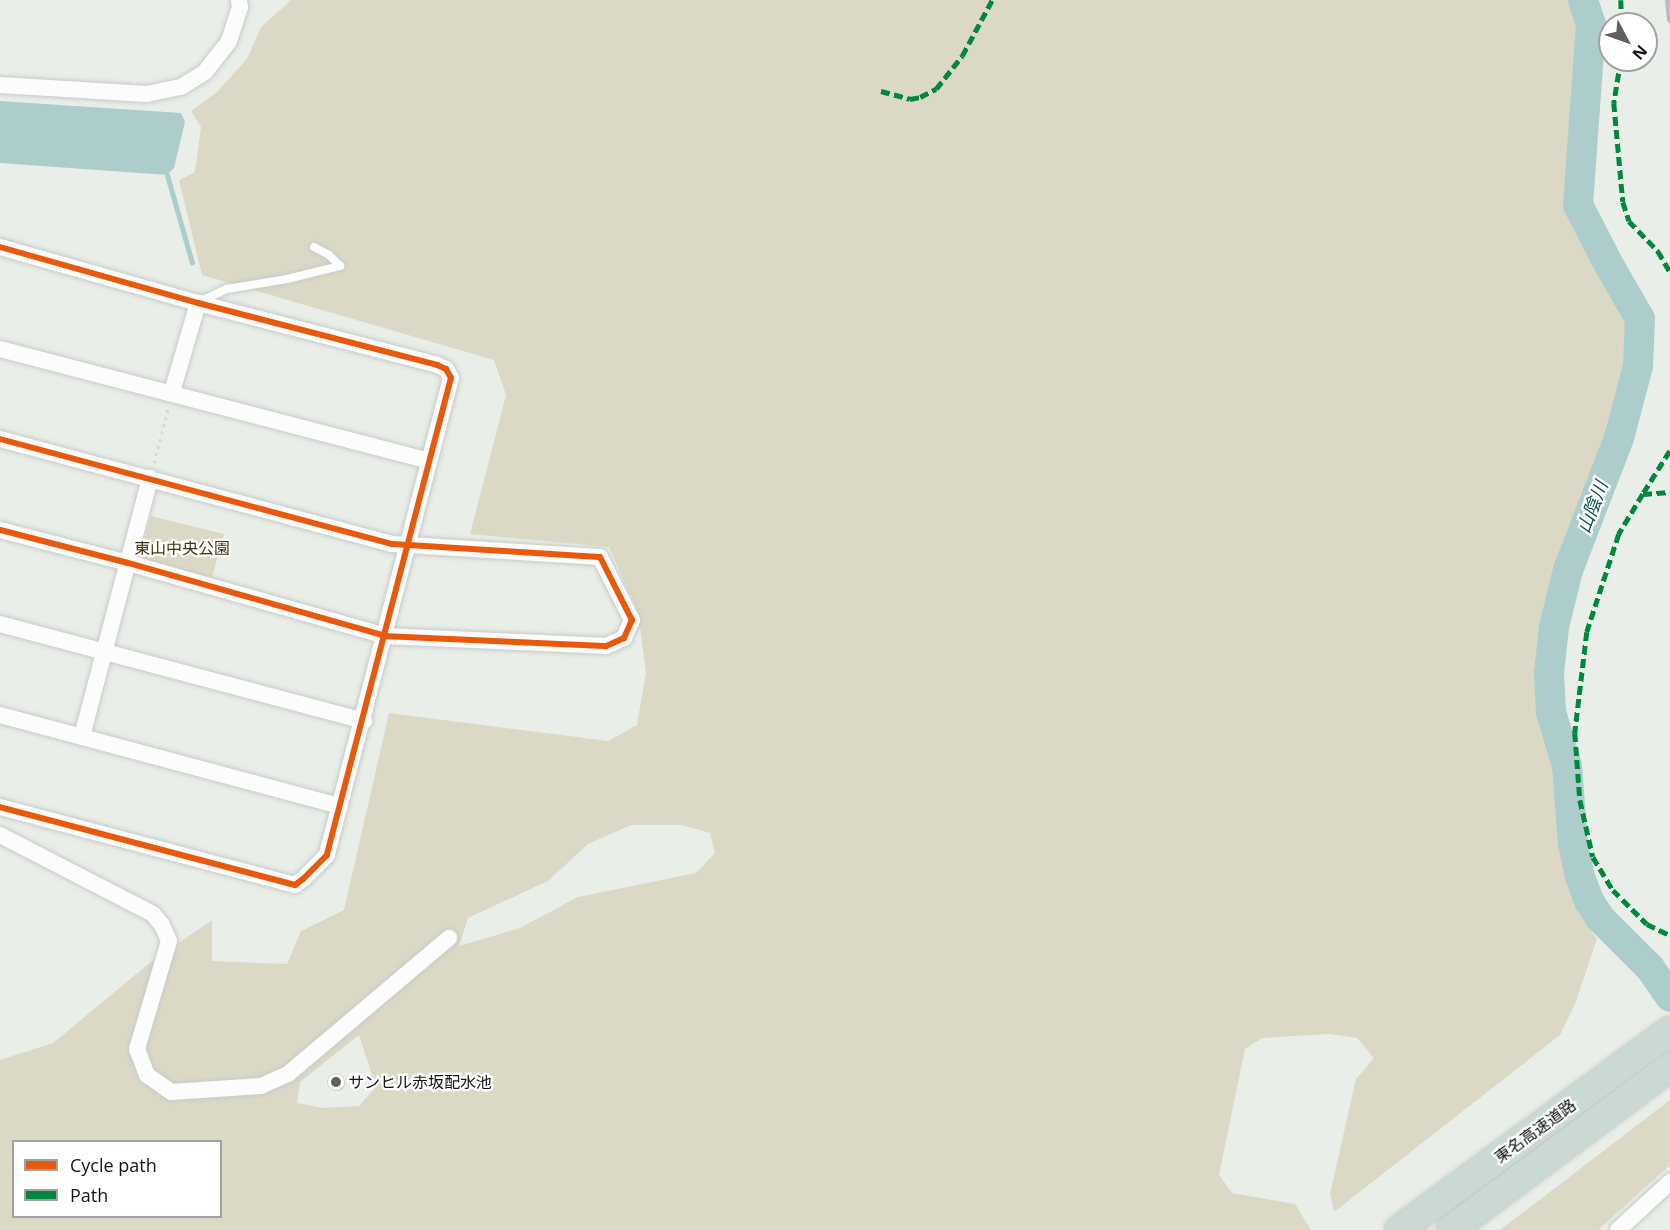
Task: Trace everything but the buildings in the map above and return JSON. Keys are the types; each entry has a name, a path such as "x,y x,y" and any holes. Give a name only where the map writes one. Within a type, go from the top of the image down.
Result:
{"highway":[{"name":"東名高速道路","path":"1399,1230 1663,1036"},
{"name":"東名高速道路","path":"1451,1230 1670,1067"}],"street":[{"path":"0,85 147,94 180,87 205,72 229,41 240,7 239,0"},
{"path":"0,247 446,369 451,378 451,387 327,855 295,885 0,807"},
{"path":"172,392 198,303"},
{"path":"0,349 430,461"},
{"path":"0,439 392,544 408,544 424,548 600,557 632,620 624,638 606,646 386,636 128,563 0,530"},
{"path":"82,736 150,478"},
{"path":"0,624 364,721"},
{"path":"0,715 340,806"},
{"path":"0,835 153,914 162,925 169,941 137,1049 147,1075 171,1092 261,1086 288,1074 449,938"},
{"path":"1618,1230 1670,1182"}],"lane":[{"path":"198,303 227,289 287,279 340,266 314,247"}],"path":[{"path":"150,478 172,392"}],"green space":[{"path":"291,0 1572,0 1582,32 1575,168 1577,224 1635,325 1626,380 1609,441 1560,563 1541,638 1540,710 1557,767 1568,832 1577,910 1597,939 1575,1004 1560,1035 1334,1212 1330,1194 1356,1079 1374,1058 1357,1038 1329,1034 1262,1038 1245,1049 1219,1175 1232,1193 1295,1204 1311,1230 0,1230 0,1060 53,1043 146,966 212,920 212,961 287,964 301,931 344,910 389,713 608,741 637,725 646,673 638,612 609,547 470,534 506,395 494,360 202,275 179,180 195,172 201,127 191,111 216,93 247,59 261,27","holes":["631,825 682,825 710,833 715,853 696,873 578,897 520,928 459,946 468,918 548,881 588,844","359,1035 376,1087 359,1106 324,1108 297,1103 300,1082"]},
{"name":"東山中央公園","path":"151,516 224,534 211,581 144,563 140,558"},
{"path":"1670,1100 1670,1165 1598,1230 1500,1230"}],"water":[{"path":"0,101 181,113 185,122 174,168 167,175 0,163"}],"waterway":[{"name":"山陰川","path":"1583,0 1591,24 1578,205 1640,319 1638,366 1619,438 1568,570 1554,627 1549,673 1551,712 1567,766 1573,844 1580,877 1589,901 1600,918 1650,968 1670,997"},
{"path":"167,175 192,263"}],"marked path":[{"path":"881,91 910,99 936,89 962,56 992,0"},
{"path":"1621,0 1622,12"},
{"path":"1619,72 1614,103 1623,202 1629,221 1658,251 1670,272"},
{"path":"1670,451 1643,494 1670,492"},
{"path":"1643,494 1619,534 1587,632 1575,733 1580,800 1593,857 1613,890 1647,924 1670,935"}],"cycle path":[{"path":"0,247 198,303 437,365 446,369 451,378 327,855 303,879 295,885 0,807"},
{"path":"0,439 392,544 600,557 632,620 624,638 606,646 386,636 128,563 0,530"}],"place":[{"name":"サンヒル赤坂配水池","path":"336,1082"}]}
